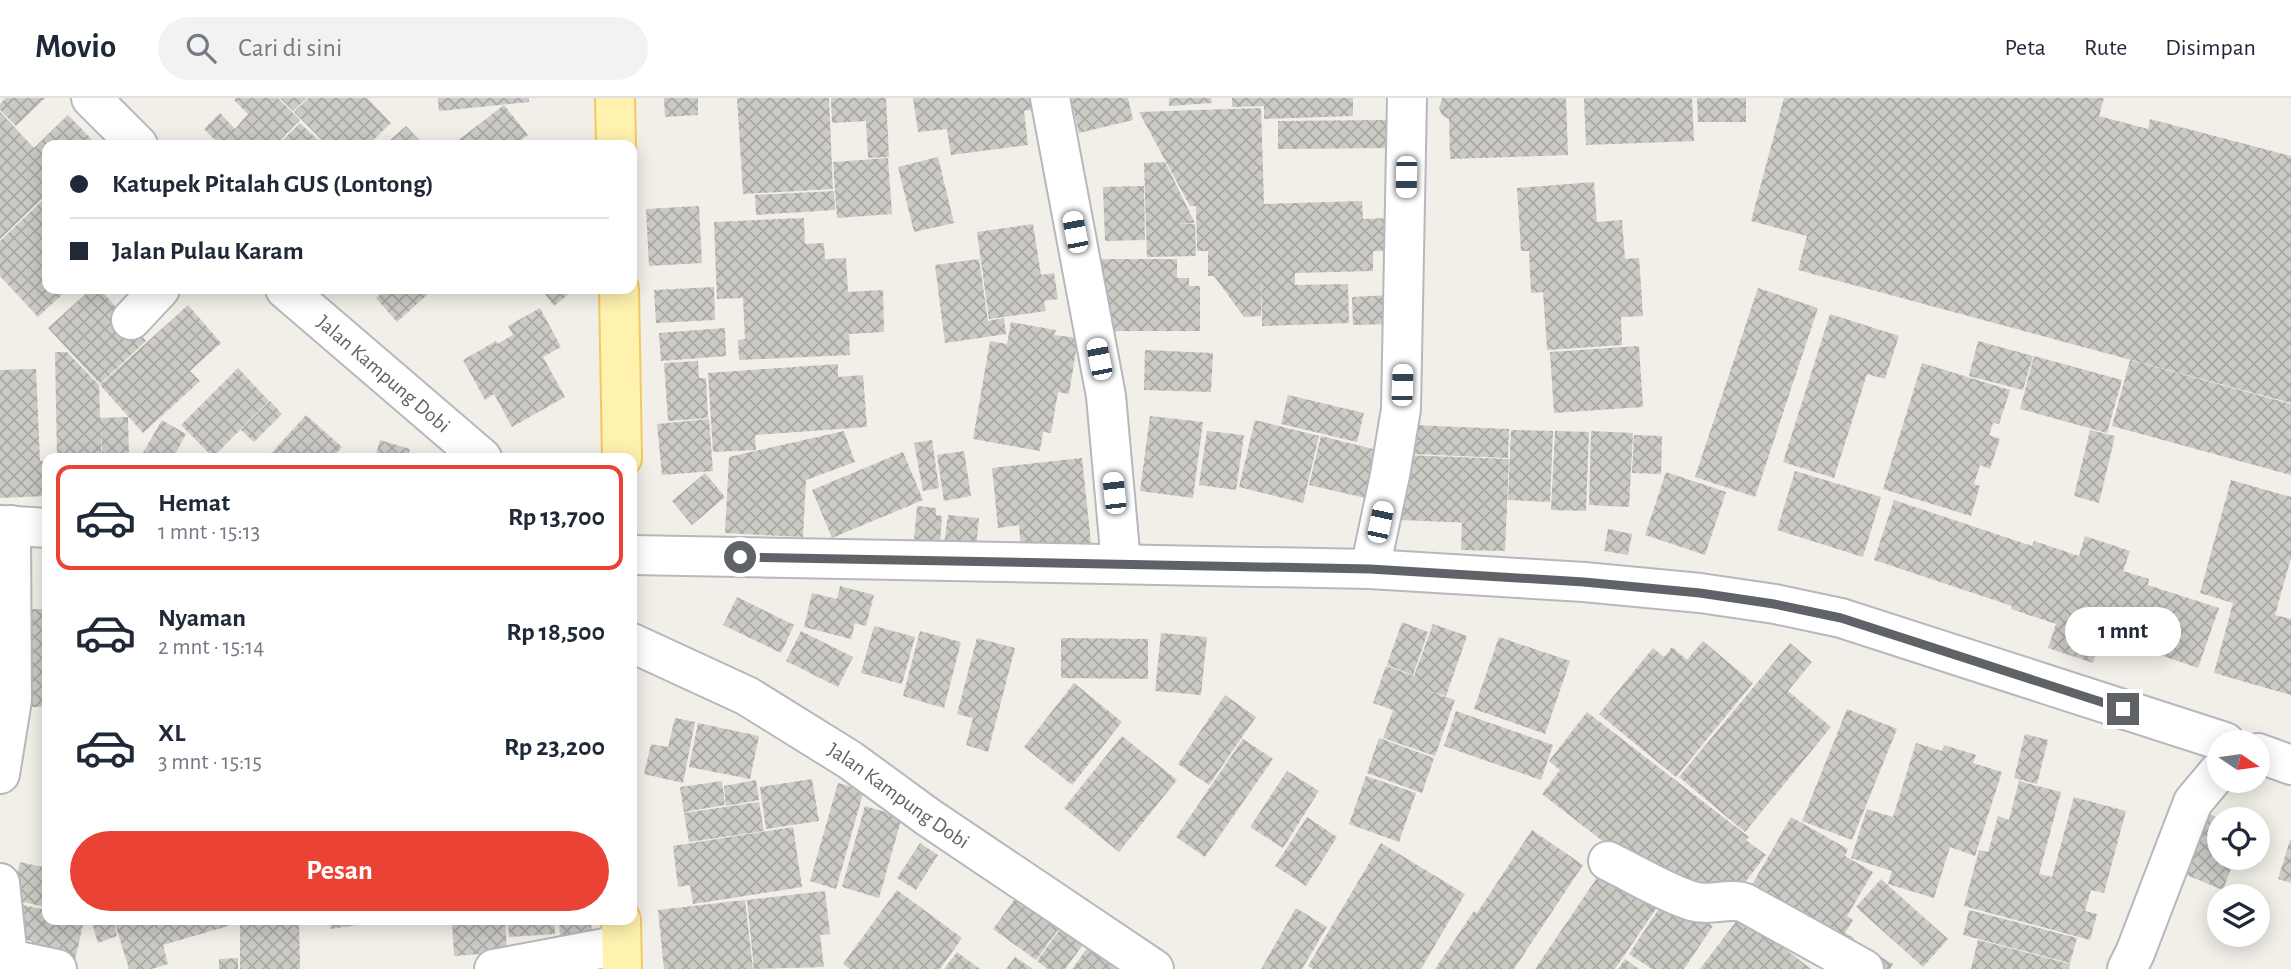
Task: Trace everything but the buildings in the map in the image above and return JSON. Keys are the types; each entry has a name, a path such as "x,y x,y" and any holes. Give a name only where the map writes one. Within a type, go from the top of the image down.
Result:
{"main road":[{"path":"615,98 616,140"},
{"path":"619,294 622,453"}],"street":[{"path":"91,98 133,140"},
{"path":"1050,98 1106,396 1121,563"},
{"path":"1370,569 1401,409 1407,98"},
{"path":"131,320 155,294"},
{"name":"Jalan Kampung Dobi","path":"291,294 476,453"},
{"path":"0,774 12,700 20,526"},
{"path":"637,555 1370,569 1584,582 1700,593 1841,618 2207,736"},
{"name":"Jalan Kampung Dobi","path":"637,645 747,696 839,753 928,817 1154,969"},
{"path":"2270,757 2291,765"},
{"path":"2127,969 2193,802 2207,785"},
{"path":"1608,861 1690,901 1712,904 1738,900 1864,969"},
{"path":"0,883 4,958 57,969"},
{"path":"494,969 622,945"}],"route":[{"path":"740,557 1370,569 1584,582 1700,593 1841,618 2123,709"}]}
